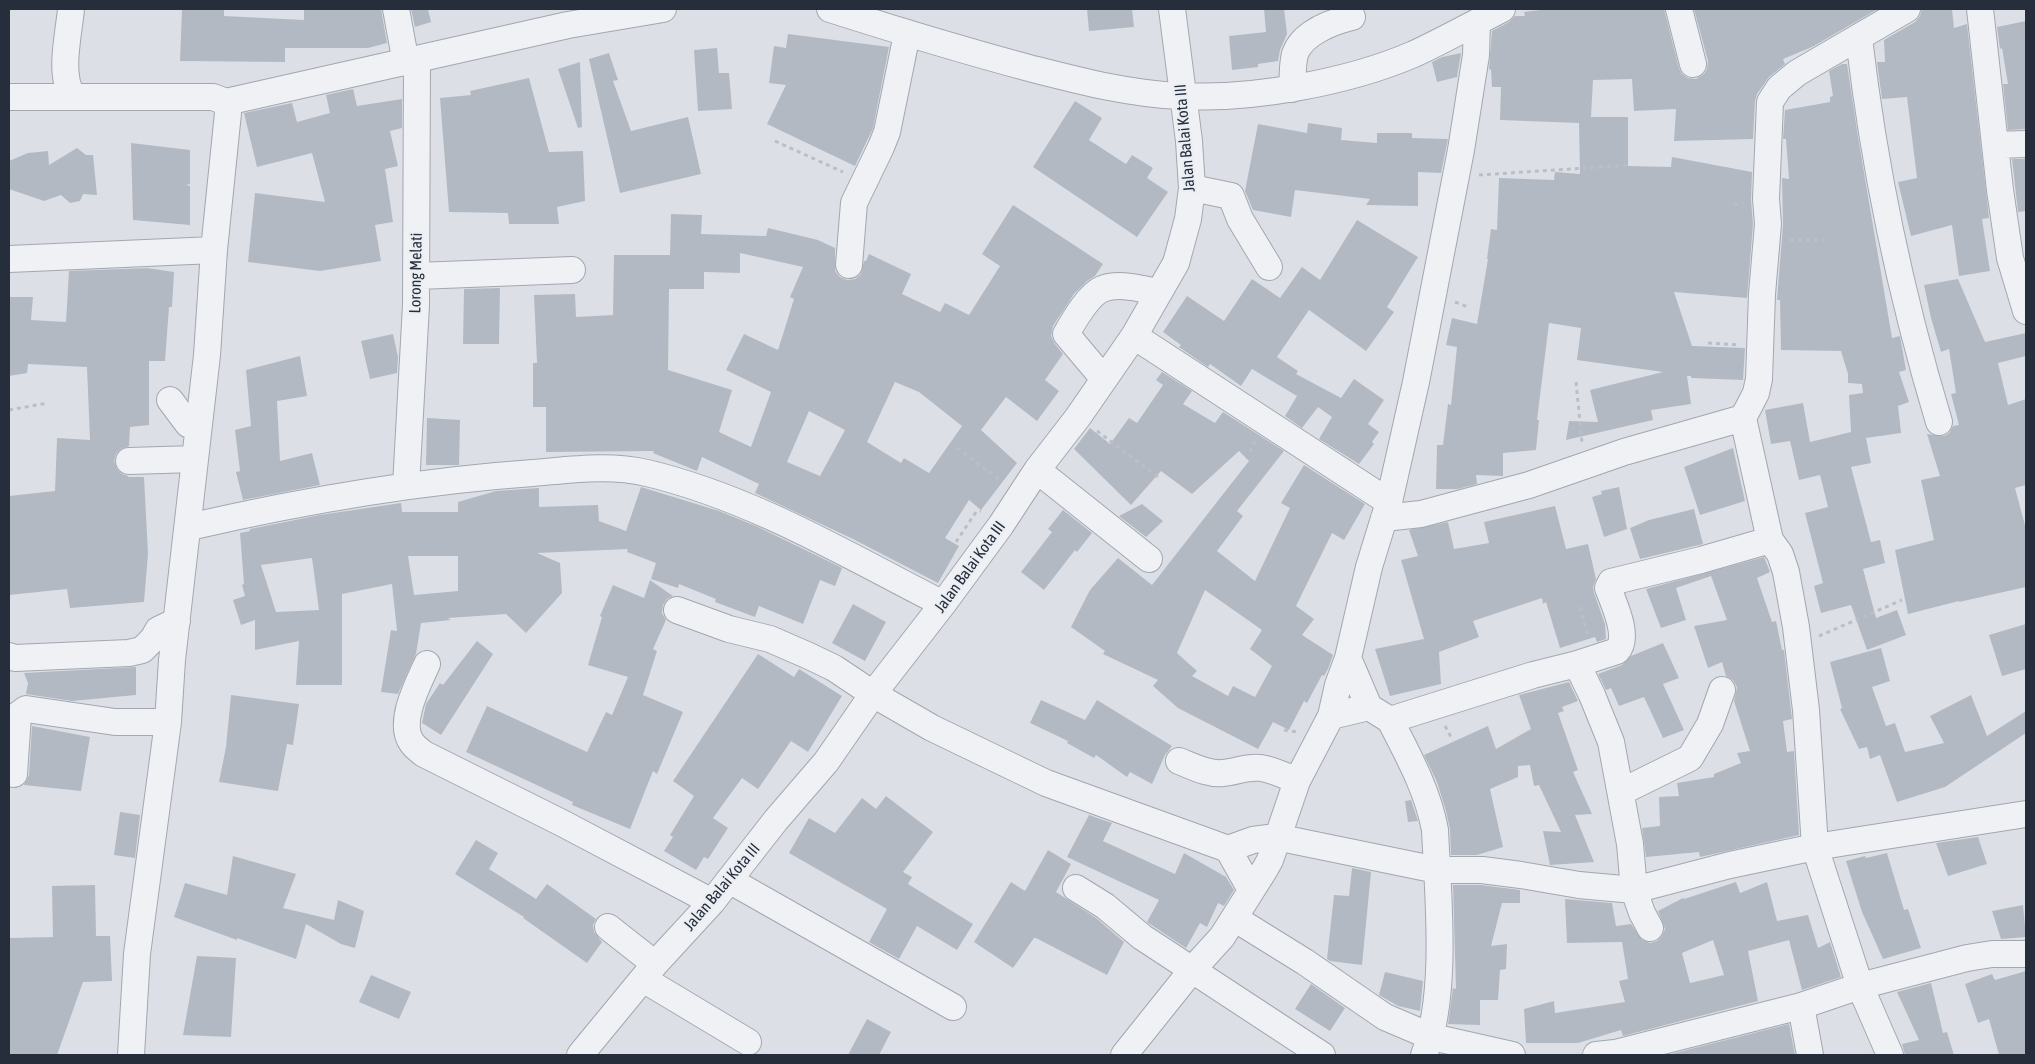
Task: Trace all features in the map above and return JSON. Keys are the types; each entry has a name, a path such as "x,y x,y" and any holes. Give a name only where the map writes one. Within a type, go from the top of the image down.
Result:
{"street":[{"path":"71,9 65,64 69,89 73,96"},
{"name":"Lorong Melati","path":"396,9 411,61 417,276 406,486"},
{"path":"9,97 213,97 226,102 568,25 663,9"},
{"path":"830,9 907,34 1113,89 1182,96 1243,94 1292,89 1363,71 1413,54 1502,9"},
{"name":"Jalan Balai Kota III","path":"580,1055 649,972 712,902 776,820 826,762 873,694 943,604 1001,525 1037,470 1078,417 1103,378 1134,336 1176,263 1188,219 1192,188 1189,141 1172,9"},
{"path":"1679,9 1692,64"},
{"path":"1890,1055 1860,986 1815,847 1806,710 1786,572 1780,554 1770,540 1743,418 1756,393 1759,379 1762,294 1767,239 1766,199 1770,102 1779,88 1797,73 1907,9"},
{"path":"1980,9 2010,258 2026,311"},
{"path":"1292,89 1295,55 1301,42 1335,22 1352,17"},
{"path":"1134,1052 1192,970 1222,937 1270,860 1276,837 1297,781 1331,716 1338,685 1348,658 1369,567 1387,510 1416,382 1456,176 1476,55 1477,23"},
{"path":"849,264 854,203 887,132 907,34"},
{"path":"1859,38 1876,162 1888,223 1921,361 1939,422"},
{"path":"132,1055 137,954 168,722 177,621 189,527 194,459 199,424 197,354 214,250 228,113 226,102"},
{"path":"1995,145 2026,144"},
{"path":"1192,188 1232,196 1240,219 1269,267"},
{"path":"9,260 214,250"},
{"path":"417,276 572,270"},
{"path":"1103,378 1066,334 1079,311 1101,289 1125,286 1159,292"},
{"path":"1134,336 1387,510 1421,514 1529,485 1624,452 1743,418"},
{"path":"170,400 188,424 199,424"},
{"path":"129,461 194,459"},
{"path":"189,527 294,505 406,486 512,474 605,467 647,472 726,498 784,522 943,604"},
{"path":"1037,470 1149,559"},
{"path":"1331,716 1380,713 1533,675 1617,651 1622,646 1623,638 1608,588 1611,582 1701,560 1770,540"},
{"path":"677,610 729,628 770,639 834,668 873,694 932,728 1046,783 1228,849 1253,840 1276,837 1437,870 1491,872 1579,885 1634,890 1730,865 1815,847 2026,814"},
{"path":"9,656 32,658 142,650 153,639 158,630 177,621"},
{"path":"1348,658 1425,793 1432,813 1435,830 1437,870 1439,974 1428,1046"},
{"path":"1585,661 1592,695 1611,742 1630,844 1634,890 1642,913 1650,928"},
{"path":"426,664 408,709 407,725 412,744 424,754 562,823 712,902"},
{"path":"1621,792 1690,758 1710,724 1722,690"},
{"path":"14,774 18,714 26,709 115,722 168,722"},
{"path":"1179,761 1214,773 1224,774 1245,768 1260,768 1271,770 1297,781"},
{"path":"1228,849 1251,890"},
{"path":"729,880 953,1007"},
{"path":"1076,888 1106,906 1142,937 1322,1055"},
{"path":"1234,918 1305,962 1428,1046 1512,1055"},
{"path":"608,927 649,972 748,1042"},
{"path":"1609,1055 1801,1006 1860,986 1967,958 1992,954 2026,954"},
{"path":"1801,1006 1810,1055"}],"path":[{"path":"775,141 864,182"},
{"path":"1456,176 1630,165"},
{"path":"1767,239 1822,240"},
{"path":"1708,343 1761,345"},
{"path":"1576,382 1585,465"},
{"path":"9,410 48,403"},
{"path":"1078,417 1158,478"},
{"path":"957,448 1020,495"},
{"path":"1798,646 1902,600"},
{"path":"1580,606 1585,661"}],"building":[{"path":"182,9 224,9 224,16 304,20 304,9 381,9 387,43 368,48 285,48 285,62 180,61"},
{"path":"411,9 428,9 431,22 415,27"},
{"path":"1087,9 1132,9 1134,27 1089,31"},
{"path":"1264,9 1284,9 1287,34 1280,50 1278,61 1258,64 1258,67 1232,70 1229,36 1266,32"},
{"path":"1549,9 1664,9 1679,68 1682,74 1688,78 1696,79 1704,74 1708,61 1694,9 1878,9 1812,47 1783,59 1785,64 1769,77 1757,94 1753,139 1674,141 1676,109 1634,111 1632,79 1593,80 1591,117 1628,117 1628,166 1671,167 1672,157 1752,172 1751,200 1753,224 1747,298 1674,292 1692,346 1745,348 1743,380 1691,378 1691,376 1687,376 1691,404 1651,410 1653,420 1566,440 1569,421 1598,422 1590,390 1663,372 1577,360 1581,328 1549,323 1537,420 1539,420 1536,450 1503,453 1503,476 1476,475 1477,484 1458,489 1436,489 1437,445 1443,445 1448,404 1451,405 1457,347 1446,345 1452,318 1477,324 1491,229 1497,230 1499,178 1554,180 1555,172 1580,174 1579,123 1500,120 1501,87 1492,87 1491,69 1489,70 1492,31 1509,22 1515,16 1525,16 1524,12"},
{"path":"1922,9 1952,9 1954,28 1967,24 1989,218 1982,219 1990,271 1959,276 1952,225 1911,236 1898,182 1917,178 1907,97 1882,99 1877,62 1885,62 1884,40 1915,22 1920,16"},
{"path":"2026,21 2026,129 2008,130 2003,84 2008,84 1997,27"},
{"path":"788,34 889,47 873,128 855,166 767,124 786,85 769,83 774,46 786,48"},
{"path":"717,48 719,73 729,73 732,109 698,111 694,50"},
{"path":"609,53 618,80 613,81 631,131 688,117 701,174 620,193 589,59"},
{"path":"1461,53 1457,77 1437,82 1432,62 1442,57"},
{"path":"580,62 582,127 578,128 558,69"},
{"path":"1842,64 1847,64 1892,338 1900,336 1906,370 1899,372 1909,402 1898,406 1901,433 1866,438 1871,463 1851,467 1871,542 1880,540 1885,563 1863,569 1876,618 1897,610 1906,635 1867,650 1851,605 1821,613 1814,586 1823,583 1805,513 1828,507 1820,475 1799,480 1790,441 1771,444 1765,410 1803,403 1810,442 1851,432 1849,395 1863,393 1862,384 1848,383 1848,374 1841,351 1781,350 1780,300 1777,300 1783,225 1782,178 1789,179 1786,139 1783,139 1785,110 1830,102 1830,97 1833,96 1829,71"},
{"path":"529,78 549,152 583,151 585,201 557,207 559,224 509,224 508,213 449,212 440,98 471,95 470,91"},
{"path":"353,89 357,106 402,99 402,128 390,131 398,166 385,169 393,222 375,225 381,261 320,271 248,262 255,193 325,202 312,153 257,167 244,113 292,103 297,122 330,113 326,95"},
{"path":"1075,101 1102,118 1089,140 1126,164 1132,155 1153,168 1147,178 1168,192 1137,237 1033,167"},
{"path":"1308,123 1342,128 1341,140 1377,143 1377,133 1412,133 1412,138 1448,139 1441,173 1418,172 1418,206 1366,205 1370,199 1295,190 1291,217 1253,210 1245,191 1258,124 1307,133"},
{"path":"131,143 190,150 190,184 186,185 190,186 190,225 133,220"},
{"path":"77,148 86,155 93,155 97,195 83,194 80,201 70,203 61,195 44,201 9,189 9,161 28,153 48,151 49,165"},
{"path":"2012,159 2026,159 2026,211 2018,212"},
{"path":"1013,205 1103,264 1095,276 1074,294 1053,326 1051,336 1063,354 1045,380 1059,391 1037,421 1006,397 981,430 1017,463 981,510 969,500 945,538 959,546 938,583 853,539 755,493 759,484 702,457 697,471 653,453 654,451 546,452 546,407 533,407 533,363 537,363 534,295 575,294 576,317 613,315 614,255 670,255 671,214 702,215 701,234 766,236 768,228 818,240 835,248 835,271 840,277 847,280 855,279 861,274 864,261 866,261 869,254 911,274 902,294 940,312 945,303 969,315 1000,266 982,254","holes":["740,253 803,267 790,297 794,299 778,350 744,334 726,370 771,392 751,447 719,432 732,390 668,370 669,289 704,289 704,272 740,273","895,382 919,392 962,426 929,473 904,458 901,463 867,442","809,411 845,430 820,476 787,462"]},
{"path":"1357,220 1418,257 1387,307 1394,312 1366,351 1309,310 1277,357 1298,371 1296,374 1341,398 1354,379 1384,400 1368,424 1379,432 1372,442 1374,444 1359,464 1319,439 1332,417 1318,407 1302,428 1285,416 1297,396 1252,369 1241,386 1210,364 1208,367 1179,347 1181,345 1163,332 1187,296 1224,321 1252,279 1280,298 1302,267 1320,280"},
{"path":"147,268 174,272 172,307 169,307 165,361 149,361 149,425 130,427 129,446 121,449 116,454 114,461 117,469 122,474 128,477 144,477 148,554 144,602 70,608 67,589 9,595 9,496 55,491 57,438 90,440 87,367 28,364 27,373 9,376 9,297 33,297 31,320 66,322 69,271"},
{"path":"1958,279 1985,342 2026,333 2026,356 1998,363 2008,405 2026,399 2026,485 2015,488 2026,529 2026,587 1908,614 1895,550 1934,540 1921,480 1940,476 1927,434 1944,436 1949,433 1953,426 1959,425 1951,394 1956,393 1949,349 1941,352 1924,285"},
{"path":"500,288 499,344 463,344 464,289"},
{"path":"393,334 398,357 397,373 370,379 361,341"},
{"path":"300,356 307,396 277,401 280,461 312,453 320,485 243,500 236,472 240,471 235,430 251,426 246,370"},
{"path":"1162,372 1192,391 1183,404 1215,423 1223,412 1284,451 1237,511 1243,516 1217,551 1255,581 1290,508 1281,503 1304,465 1365,504 1344,540 1332,533 1296,606 1314,619 1302,635 1333,655 1328,669 1324,676 1322,675 1307,703 1304,701 1289,730 1273,722 1258,749 1178,708 1153,686 1158,680 1103,654 1105,651 1071,627 1090,590 1118,558 1152,585 1249,461 1239,451 1192,494 1161,471 1131,505 1074,449 1090,428 1110,444 1129,418 1137,423 1163,385 1156,380","holes":["1205,590 1262,630 1250,649 1272,666 1255,697 1233,686 1228,696 1192,676 1197,671 1177,653"]},
{"path":"427,418 460,420 459,465 426,465"},
{"path":"1733,448 1745,501 1700,515 1684,467"},
{"path":"641,487 719,511 756,526 842,568 835,586 820,580 803,624 759,606 755,617 715,602 716,599 679,584 678,588 651,579 656,563 627,552 628,549 537,553 560,563 562,593 526,633 506,614 448,618 451,620 421,623 416,654 398,694 381,692 391,630 397,631 392,584 342,594 342,685 296,685 299,641 255,650 255,620 241,625 233,600 245,596 242,585 244,584 240,533 250,531 250,529 320,515 401,503 402,512 458,512 458,502 496,491 539,488 539,507 598,505 599,521 626,531","holes":["408,556 458,556 458,591 414,595","312,558 319,610 276,612 261,565"]},
{"path":"1619,487 1627,529 1604,537 1592,497 1602,494 1601,491"},
{"path":"1142,504 1163,521 1146,537 1119,516"},
{"path":"1555,506 1566,549 1588,544 1596,579 1593,587 1594,593 1605,624 1606,639 1597,642 1595,637 1560,648 1546,602 1543,604 1542,598 1473,621 1479,637 1439,652 1441,684 1390,696 1375,649 1424,639 1401,560 1418,556 1409,530 1448,522 1454,549 1489,543 1484,522"},
{"path":"1694,509 1703,544 1640,559 1630,528 1649,520"},
{"path":"1063,510 1092,533 1077,552 1075,550 1044,590 1021,572 1052,532 1048,529"},
{"path":"1764,557 1770,572 1757,578 1772,622 1776,621 1782,650 1784,650 1792,719 1783,721 1787,752 1794,751 1799,835 1700,857 1699,852 1646,857 1642,828 1660,826 1659,797 1679,796 1677,783 1714,777 1714,774 1741,763 1737,753 1750,751 1734,701 1737,687 1733,680 1726,676 1722,662 1708,668 1694,626 1727,620 1711,576 1676,588 1686,620 1661,628 1646,589"},
{"path":"650,580 673,596 667,599 663,605 662,613 666,620 653,649 657,651 643,695 683,712 657,774 653,771 630,829 572,805 573,802 466,752 487,706 587,752 606,712 612,715 628,677 588,665 602,617 600,616 613,585 644,598"},
{"path":"853,604 886,622 865,661 832,643"},
{"path":"2026,624 2026,669 2002,676 1989,635"},
{"path":"477,641 493,654 441,735 422,723 426,704 440,683 443,685"},
{"path":"1663,643 1679,678 1663,684 1684,730 1663,738 1644,697 1619,706 1611,688 1606,690 1598,674 1622,665 1631,656"},
{"path":"1881,648 1890,681 1872,687 1886,726 1895,723 1905,752 1944,743 1930,716 1971,695 1987,736 2026,711 2026,733 1945,787 1897,802 1880,755 1870,759 1867,747 1859,749 1840,709 1842,708 1830,662"},
{"path":"758,654 794,677 799,669 842,696 808,752 791,741 758,789 742,778 713,818 728,828 708,859 704,857 696,870 664,851 673,837 670,835 694,796 673,781"},
{"path":"136,667 136,695 72,701 26,694 28,683 24,673"},
{"path":"1569,682 1578,701 1562,707 1564,711 1558,713 1578,770 1573,772 1592,814 1575,815 1594,862 1550,865 1543,831 1561,832 1539,785 1534,786 1530,765 1518,766 1518,777 1490,789 1503,847 1477,855 1451,855 1450,829 1446,811 1437,782 1424,755 1488,726 1496,749 1531,729 1519,695"},
{"path":"231,695 299,704 293,745 287,744 278,791 219,782 226,747"},
{"path":"1041,700 1085,720 1097,700 1172,746 1165,755 1152,784 1130,772 1127,777 1096,755 1094,758 1067,743 1068,741 1030,723"},
{"path":"32,726 90,737 81,791 24,785 29,775"},
{"path":"886,796 933,832 903,872 912,877 908,884 973,924 957,950 917,926 899,959 869,942 887,909 789,853 809,818 835,833 862,798 876,809"},
{"path":"1411,800 1418,821 1408,822 1405,801"},
{"path":"120,812 140,815 135,858 114,855"},
{"path":"1089,815 1112,823 1103,841 1175,874 1184,853 1226,877 1234,890 1224,906 1218,903 1207,927 1200,923 1186,948 1147,922 1159,900 1067,857"},
{"path":"1978,837 1987,864 1948,876 1936,843"},
{"path":"476,840 498,853 489,869 536,899 547,884 596,919 593,925 594,932 602,942 587,963 524,917 455,874"},
{"path":"1048,850 1071,864 1056,892 1096,918 1124,942 1107,975 1036,938 1034,938 1013,968 974,942 1011,882 1025,891"},
{"path":"1887,853 1904,910 1908,909 1921,948 1883,959 1862,912 1846,861"},
{"path":"233,856 296,874 283,908 334,920 338,900 364,911 355,948 341,944 306,924 296,959 174,917 185,883 227,895"},
{"path":"1352,868 1371,872 1362,965 1327,959 1334,895 1349,896"},
{"path":"1736,882 1740,893 1767,882 1777,921 1808,915 1818,948 1830,942 1841,977 1802,990 1789,940 1748,951 1758,1001 1623,1036 1621,1030 1578,1043 1526,1043 1524,1009 1554,1001 1555,1013 1625,1002 1619,981 1628,979 1622,942 1567,943 1565,899 1612,903 1616,926 1631,924 1642,940 1650,943 1657,941 1665,929 1658,911 1684,899","holes":["1713,940 1724,975 1690,983 1682,953"]},
{"path":"95,885 96,936 110,936 112,981 83,982 57,1055 9,1055 9,938 53,937 52,886"},
{"path":"1453,885 1481,885 1520,890 1520,903 1502,903 1491,946 1507,944 1506,969 1500,970 1498,1000 1480,1000 1480,1025 1448,1024 1453,988 1456,989"},
{"path":"2023,905 2026,937 2001,939 1992,911"},
{"path":"197,956 236,958 231,1037 183,1035"},
{"path":"2026,971 2026,1055 1999,1055 1989,1019 1978,1023 1965,984 1992,974 1995,980"},
{"path":"1385,972 1423,981 1420,1011 1398,1006 1379,995"},
{"path":"371,975 411,992 399,1019 359,1002"},
{"path":"1931,983 1943,1033 1947,1032 1954,1055 1905,1055 1902,1044 1919,1040 1897,992"},
{"path":"1311,984 1345,1008 1330,1031 1295,1009"},
{"path":"867,1019 891,1032 879,1055 848,1055"},
{"path":"1789,1024 1795,1055 1667,1055"}]}
